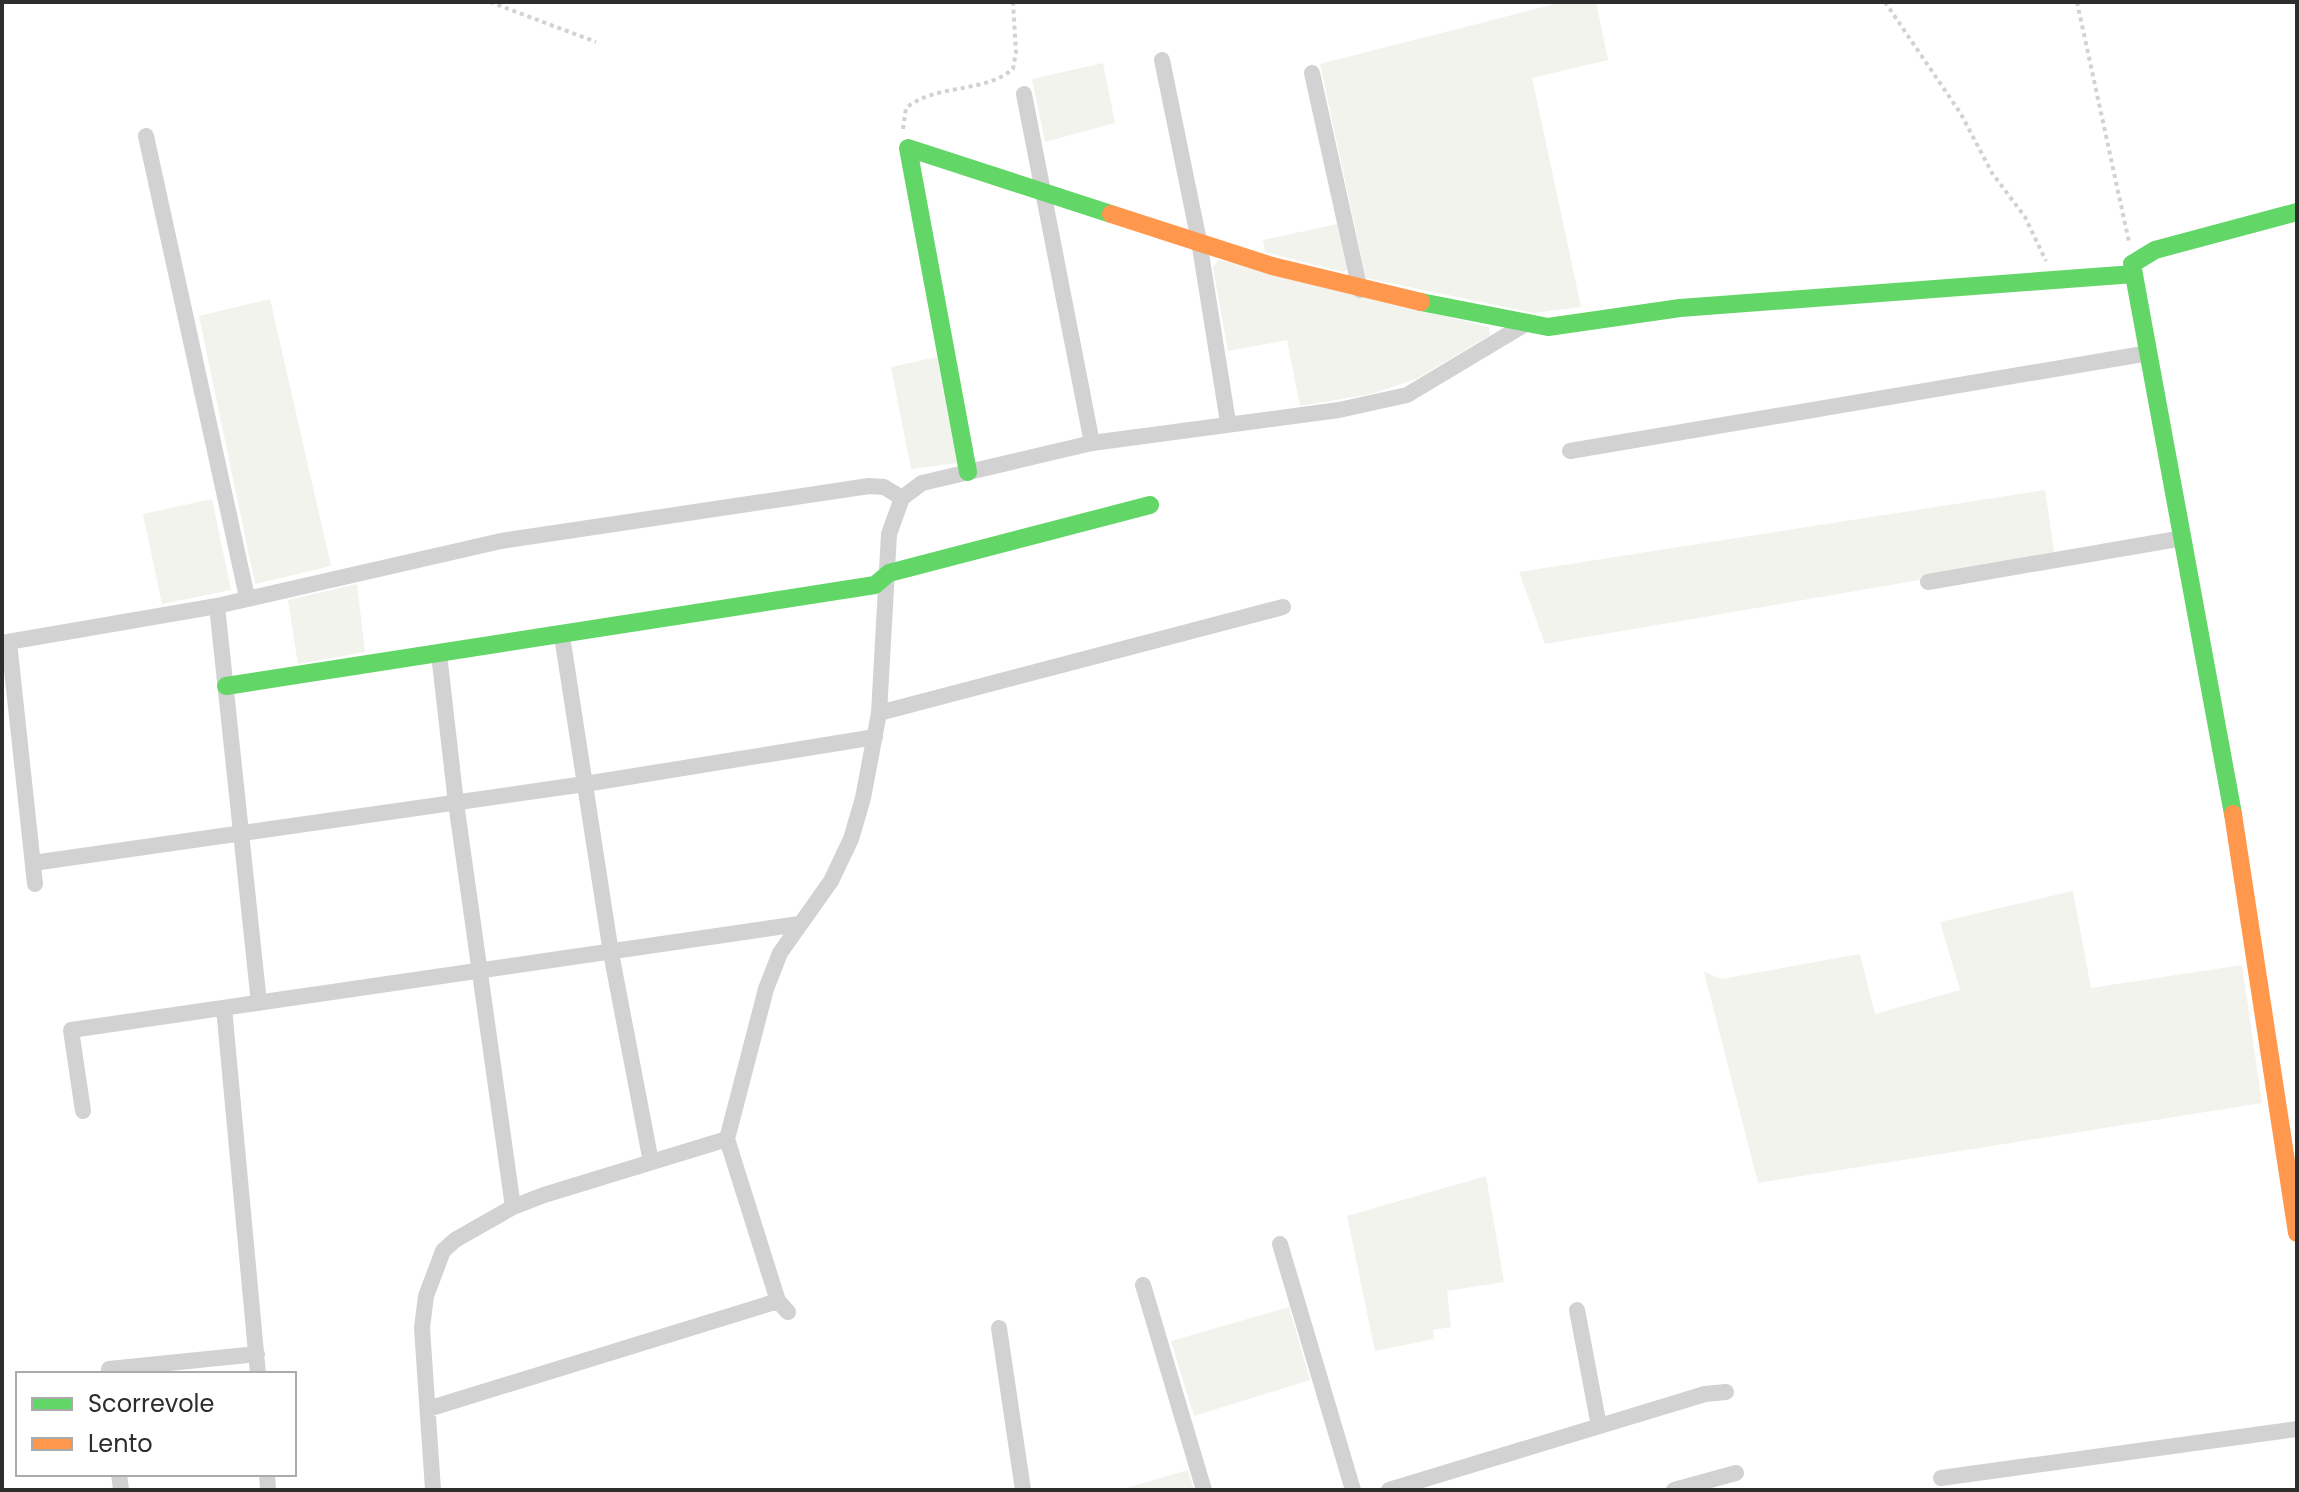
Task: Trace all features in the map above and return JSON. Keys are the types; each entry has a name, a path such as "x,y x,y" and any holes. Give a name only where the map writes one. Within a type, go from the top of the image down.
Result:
{"street":[{"path":"1162,60 1199,241 1228,422"},
{"path":"1312,73 1360,290"},
{"path":"1024,94 1092,443"},
{"path":"146,136 247,597"},
{"path":"968,472 908,148 1360,290 1548,327 1680,308 2054,280 2133,269 2155,250 2297,212"},
{"path":"2133,269 2236,833 2297,1233"},
{"path":"428,1409 783,1307 727,1139 766,989 780,953 843,860 863,798 879,713 889,534 902,498 922,483 1092,443 1228,422 1339,410 1407,395 1527,323"},
{"path":"1570,451 2149,353"},
{"path":"35,884 6,642 217,606 501,541 869,486 884,487 902,498"},
{"path":"226,686 875,585 889,573 1150,505"},
{"path":"1928,582 2183,538"},
{"path":"217,606 259,1003"},
{"path":"879,713 1283,607"},
{"path":"562,636 611,953 651,1162"},
{"path":"439,654 456,803 513,1207"},
{"path":"33,863 585,784 875,737"},
{"path":"83,1111 71,1030 799,924"},
{"path":"224,1008 258,1372"},
{"path":"433,1490 422,1328 434,1268 443,1251 455,1240 513,1207 727,1139"},
{"path":"1280,1244 1353,1490"},
{"path":"1143,1285 1204,1490"},
{"path":"1577,1310 1599,1426"},
{"path":"999,1328 1023,1490"},
{"path":"109,1372 109,1369 257,1354"},
{"path":"1389,1490 1705,1394 1726,1392"},
{"path":"1941,1478 2297,1429"},
{"path":"1674,1490 1736,1473"}],"path":[{"path":"490,2 596,42"},
{"path":"908,148 901,123 906,108 918,98 1001,79 1013,69 1016,52 1013,2"},
{"path":"1885,2 1961,114 1992,173 2025,217 2054,280"},
{"path":"2077,2 2133,269"}],"shaded area":[{"path":"1563,2 1596,2 1608,60 1532,78 1581,307 1534,313 1366,278 1320,64"},
{"path":"1103,63 1115,123 1045,142 1032,79"},
{"path":"1337,224 1347,270 1343,272 1265,252 1263,240"},
{"path":"1219,260 1489,327 1490,335 1416,379 1371,394 1300,406 1287,340 1228,351 1213,267"},
{"path":"270,299 331,566 255,584 199,316"},
{"path":"937,357 957,463 911,469 891,367"},
{"path":"2045,490 2055,557 1545,644 1519,572"},
{"path":"212,499 231,590 162,604 143,514"},
{"path":"357,584 365,652 298,664 288,600"},
{"path":"2073,891 2091,988 2242,965 2262,1103 1758,1183 1704,972 1722,979 1860,954 1875,1014 1960,990 1940,922"},
{"path":"1486,1176 1504,1282 1447,1291 1451,1327 1433,1330 1434,1339 1375,1351 1347,1216"},
{"path":"1289,1307 1310,1380 1194,1416 1171,1341"},
{"path":"1188,1470 1194,1490 1119,1490"}],"traffic: fast":[{"path":"968,472 908,148 1111,214"},
{"path":"2233,814 2132,264 2155,250 2297,212"},
{"path":"1421,302 1548,327 1680,308 2134,274"},
{"path":"226,686 875,585 889,573 1150,505"}],"traffic: slow":[{"path":"1111,214 1272,266 1421,302"},
{"path":"2233,814 2297,1233"}]}
